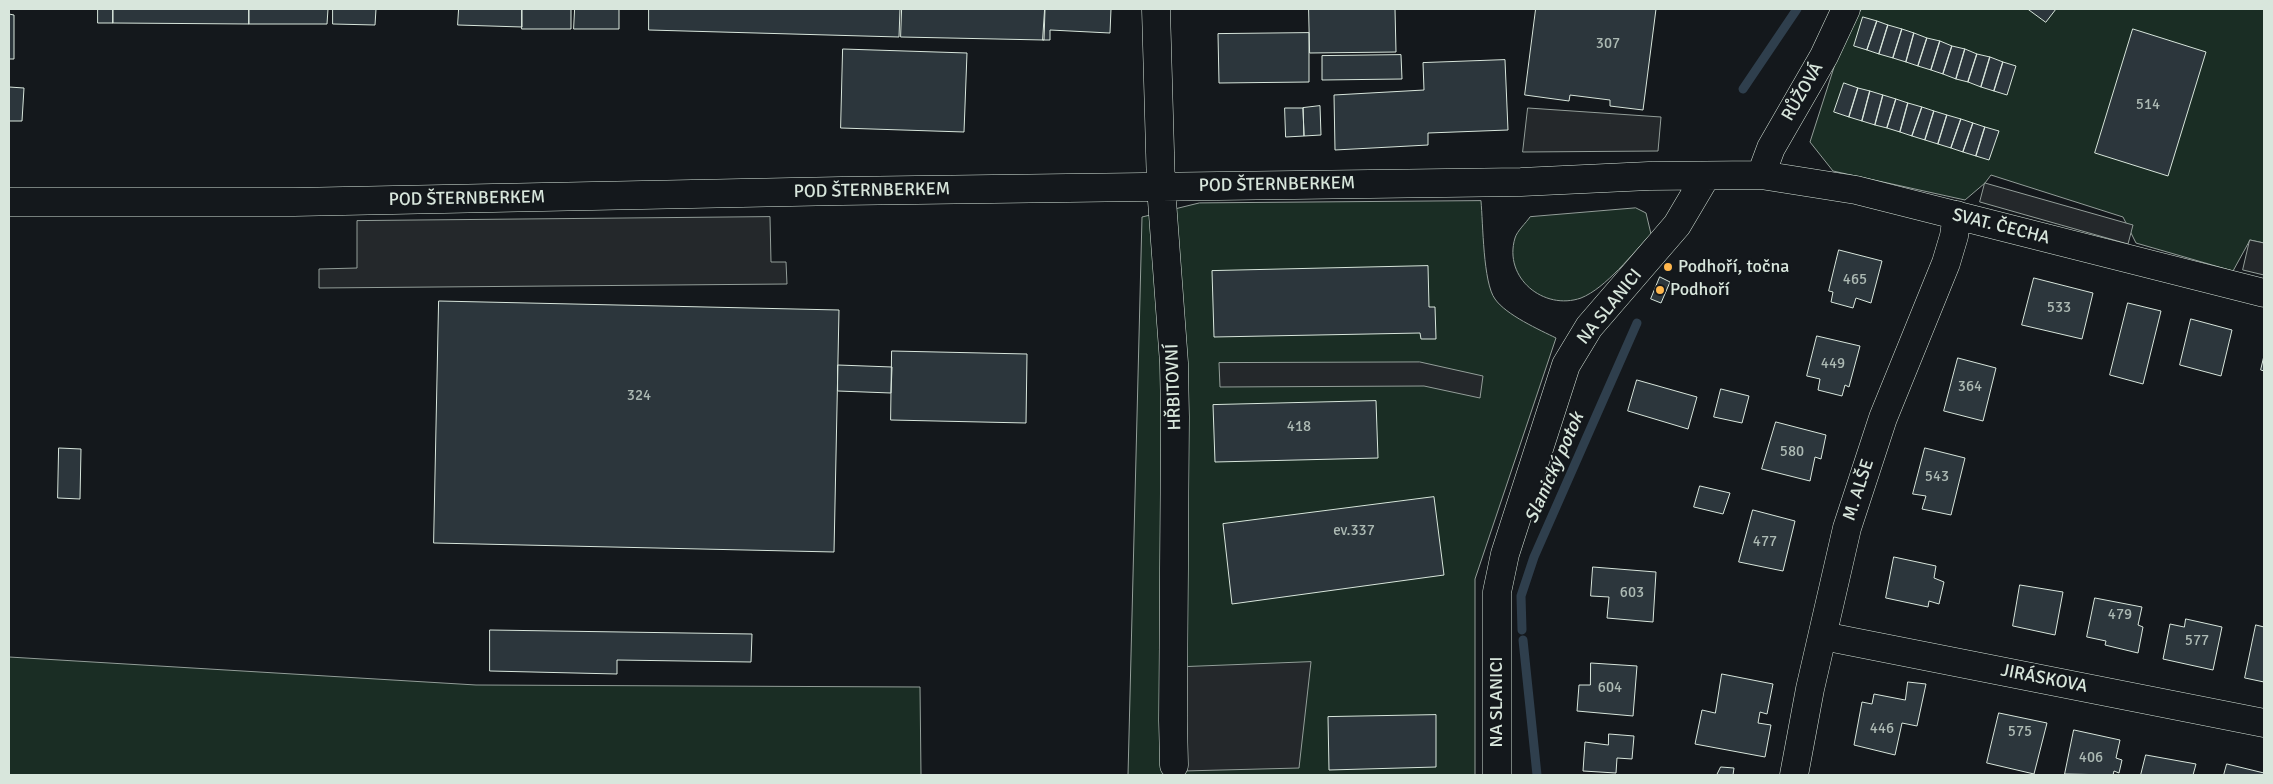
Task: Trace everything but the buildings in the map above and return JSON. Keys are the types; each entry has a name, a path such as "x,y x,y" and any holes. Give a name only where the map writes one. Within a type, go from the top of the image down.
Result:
{"street":[{"name":"HŘBITOVNÍ","path":"1156,9 1161,187 1174,363 1174,766"},
{"name":"RŮŽOVÁ","path":"1748,175 1774,142 1824,56 1846,9"},
{"name":"POD ŠTERNBERKEM","path":"9,202 304,202 1521,182 1748,175"},
{"name":"SVAT. ČECHA","path":"1748,175 1856,190 2264,293"},
{"name":"NA SLANICI","path":"1497,775 1497,592 1505,554 1566,365 1589,327 1677,226 1706,176"},
{"name":"M. ALŠE","path":"1794,775 1847,528 1883,418 1946,263 1954,236 1957,215"},
{"name":"JIRÁSKOVA","path":"1823,636 2264,723"}],"green space":[{"path":"1862,9 2264,9 2264,243 2250,240 2233,271 2136,243 2123,217 1991,175 1985,183 1965,200 1833,171 1810,142 1845,33"},
{"path":"1481,201 1486,267 1491,291 1495,299 1507,311 1556,338 1475,579 1475,775 1128,775 1142,217 1199,203"},
{"path":"1636,208 1646,213 1651,234 1619,269 1590,293 1581,298 1567,301 1553,300 1530,288 1521,278 1515,266 1513,253 1515,238 1530,217"},
{"path":"9,657 476,685 920,687 921,775 9,775"}],"shaded area":[{"path":"1528,108 1661,117 1658,151 1523,152"},
{"path":"1985,183 2133,225 2128,244 1980,202"},
{"path":"770,217 771,262 786,262 787,284 319,288 319,269 357,268 357,221"},
{"path":"2250,240 2264,243 2264,275 2243,270"},
{"path":"1420,362 1483,376 1480,398 1424,386 1220,387 1219,363"},
{"path":"1311,662 1299,768 1183,771 1185,667"}],"waterway":[{"name":"Slanický potok","path":"1743,89 1797,9"},
{"name":"Slanický potok","path":"1522,630 1521,596 1534,557 1637,323"},
{"name":"Slanický potok","path":"1523,640 1537,775"}],"fence":[{"path":"1240,775 1253,775"}],"place":[{"name":"Podhoří, točna","path":"1668,267"},
{"name":"Podhoří","path":"1660,290"}]}
